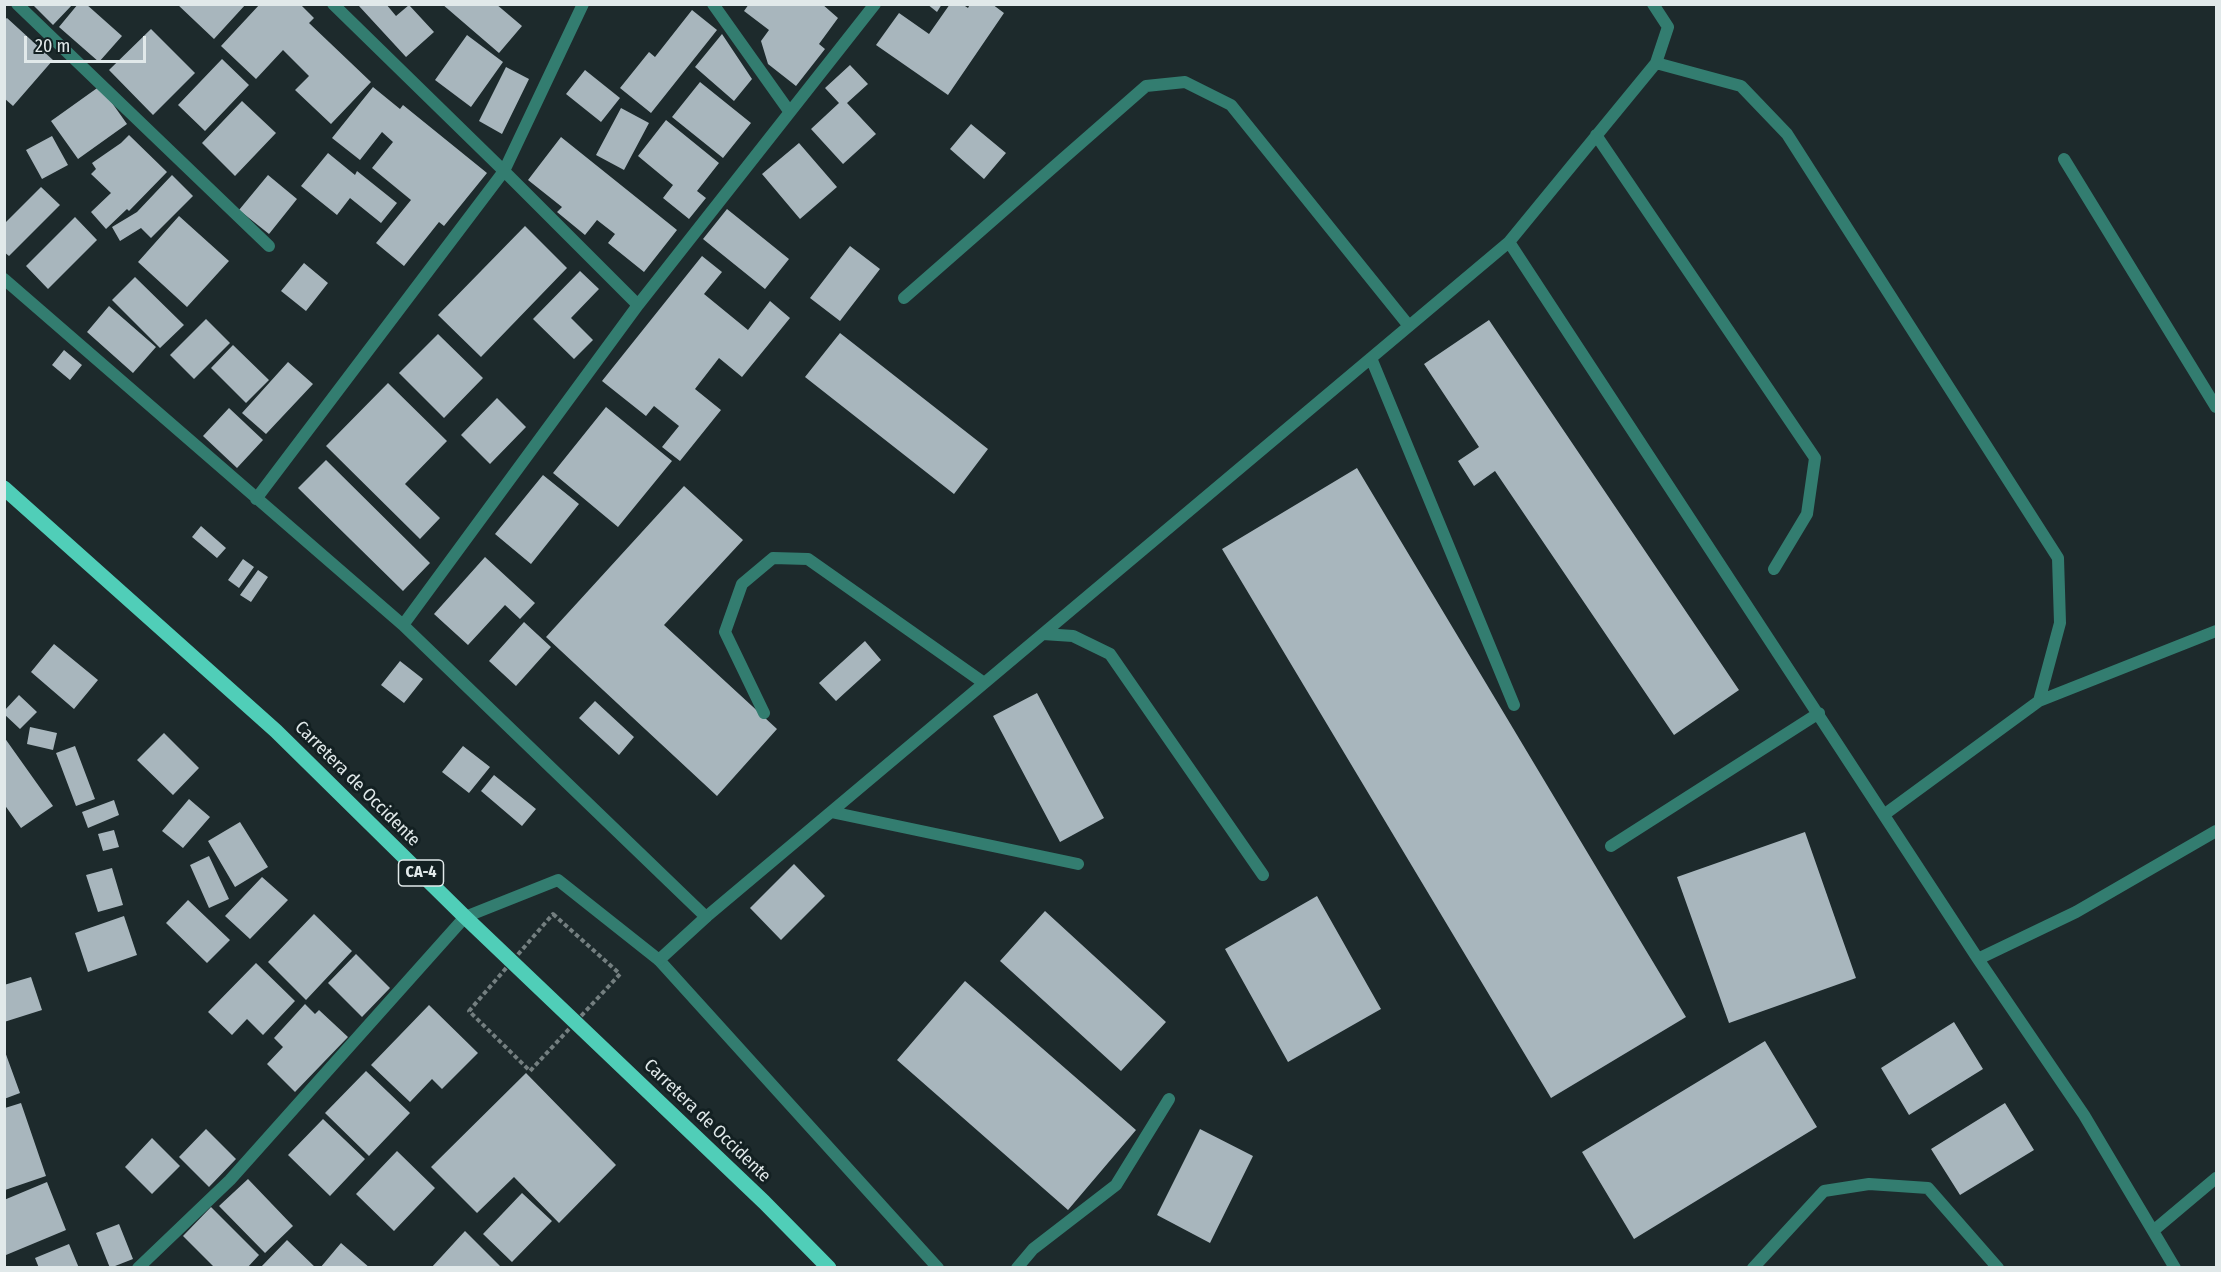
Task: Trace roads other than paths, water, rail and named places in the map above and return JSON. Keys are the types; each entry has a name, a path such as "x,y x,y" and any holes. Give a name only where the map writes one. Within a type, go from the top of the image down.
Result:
{"main road":[{"name":"Carretera de Occidente","path":"4,488 276,730 465,917 764,1202 829,1268"}],"street":[{"path":"17,4 269,246"},
{"path":"333,4 638,305"},
{"path":"256,499 504,171 583,4"},
{"path":"713,4 789,111"},
{"path":"403,625 638,305 875,4"},
{"path":"659,960 706,917 1509,242 1656,63 1668,27 1653,4"},
{"path":"1656,63 1741,86 1786,134 2058,558 2060,623 2039,701"},
{"path":"904,298 1146,86 1185,82 1231,105 1409,326"},
{"path":"1596,135 1815,458 1807,514 1774,569"},
{"path":"2064,159 2217,407"},
{"path":"1509,242 1978,959 2084,1115 2175,1268"},
{"path":"4,279 403,625 706,917"},
{"path":"1371,358 1514,705"},
{"path":"764,713 724,632 741,584 773,558 808,559 984,683"},
{"path":"1885,814 2039,701 2217,631"},
{"path":"1043,634 1073,636 1110,654 1263,875"},
{"path":"1611,846 1819,713"},
{"path":"831,812 1078,864"},
{"path":"1978,959 2076,912 2217,831"},
{"path":"138,1268 230,1180 465,917 558,880 659,960 938,1268"},
{"path":"1017,1268 1033,1249 1116,1185 1169,1099"},
{"path":"2153,1231 2217,1178"},
{"path":"1753,1268 1824,1191 1869,1185 1928,1188 1998,1268"}]}
